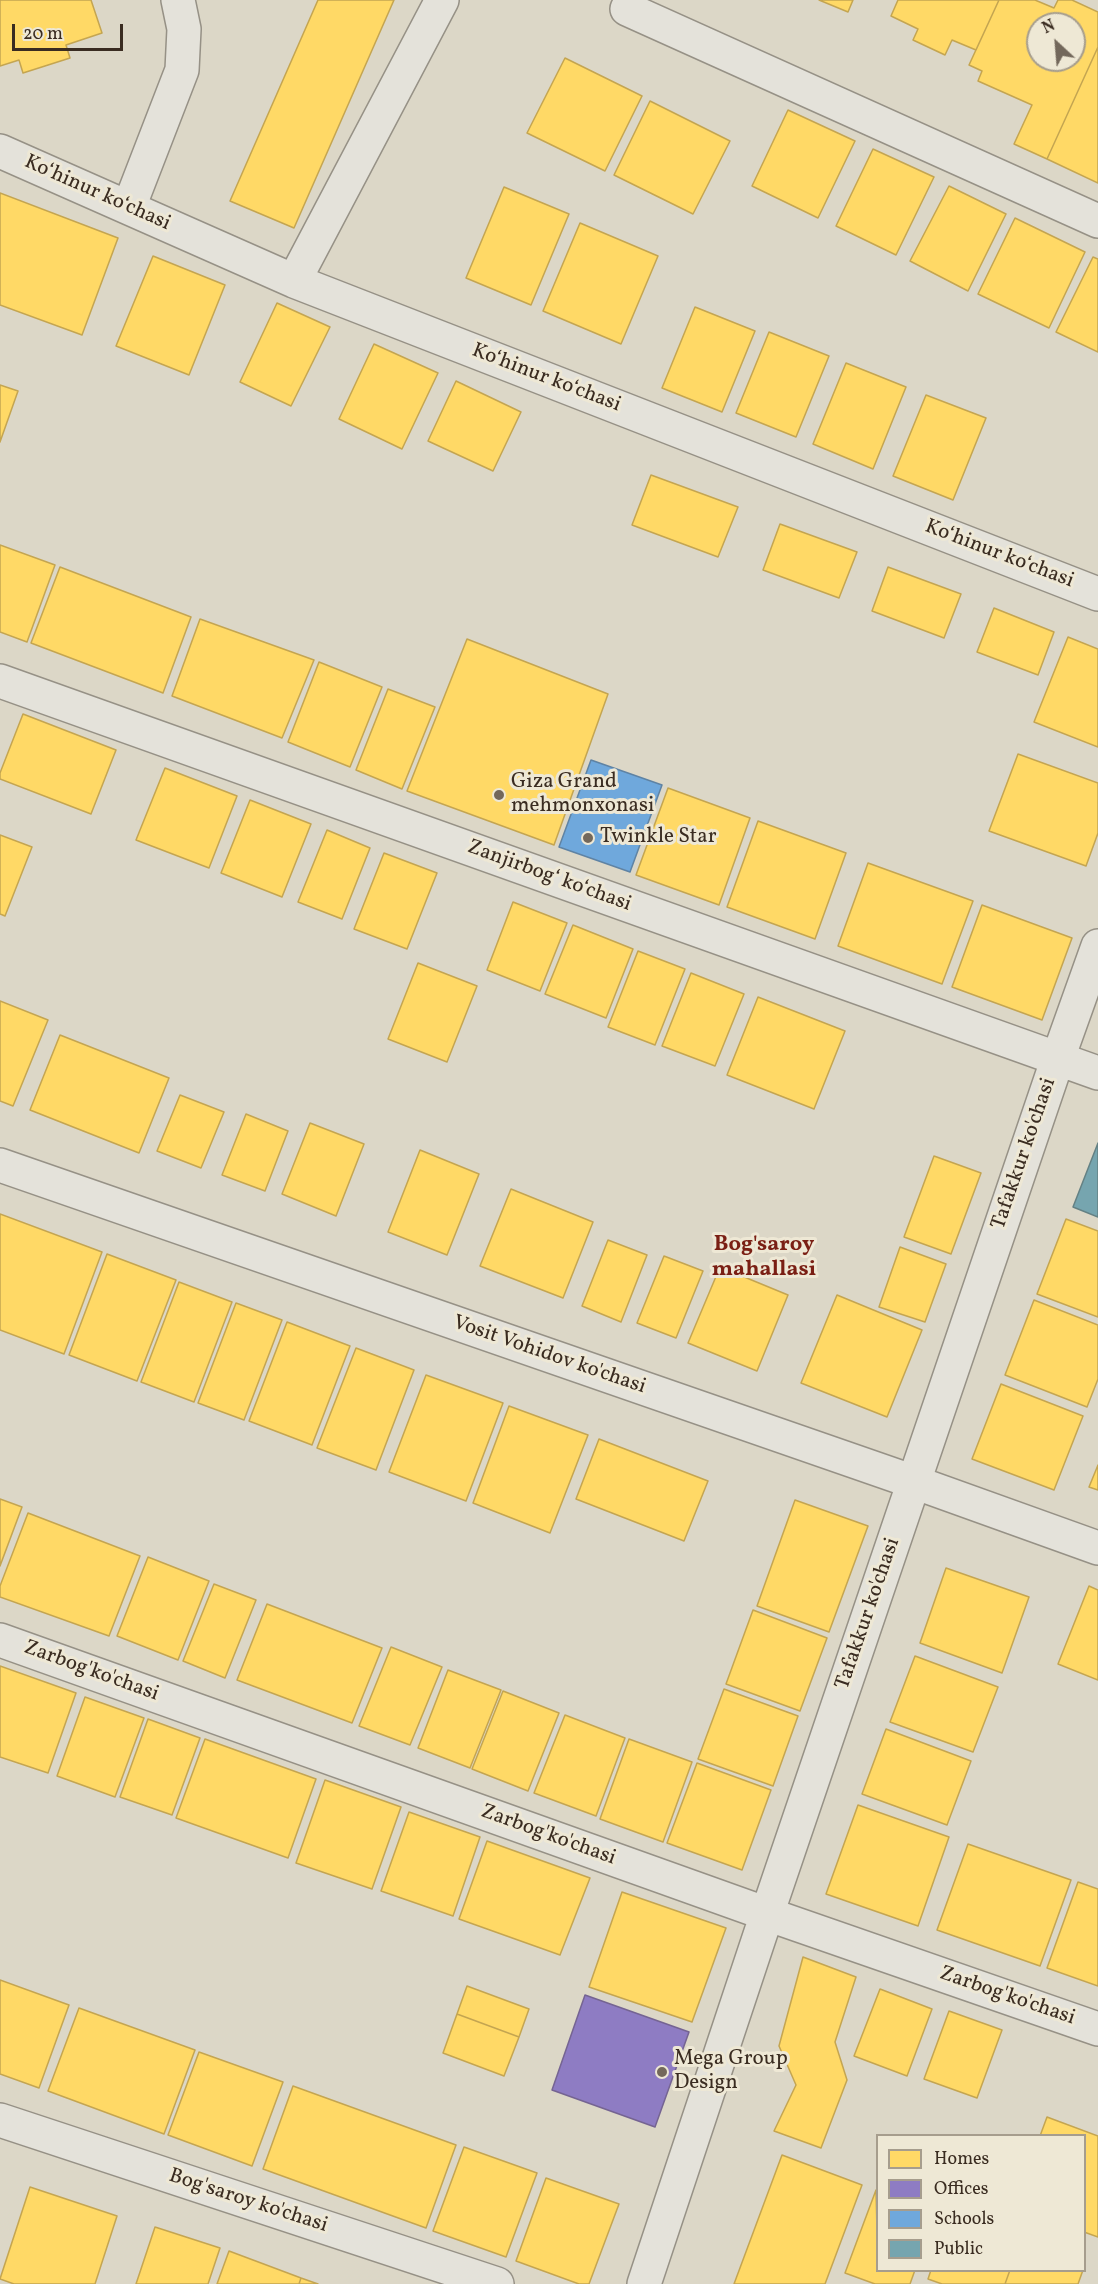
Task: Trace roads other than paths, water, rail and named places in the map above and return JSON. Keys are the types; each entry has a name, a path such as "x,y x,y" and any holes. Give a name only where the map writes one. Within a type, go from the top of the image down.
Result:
{"street":[{"path":"129,207 182,70 184,29 178,0"},
{"path":"294,281 442,0"},
{"path":"627,9 1098,221"},
{"name":"Ko‘hinur ko‘chasi","path":"0,151 294,281 1098,594"},
{"name":"Zanjirbogʻ koʻchasi","path":"0,681 1098,1073"},
{"name":"Tafakkur ko'chasi","path":"644,2284 767,1914 1098,946"},
{"name":"Vosit Vohidov ko'chasi","path":"0,1166 914,1482 1098,1548"},
{"name":"Zarbog'ko'chasi","path":"0,1640 767,1914 1098,2029"},
{"name":"Bog'saroy ko'chasi","path":"0,2120 497,2284"}],"place":[{"name":"Giza Grand mehmonxonasi","path":"499,795"},
{"name":"Twinkle Star","path":"588,838"},
{"name":"Mega Group Design","path":"662,2072"}],"district":[{"name":"Bog'saroy mahallasi","path":"764,1258"}]}
